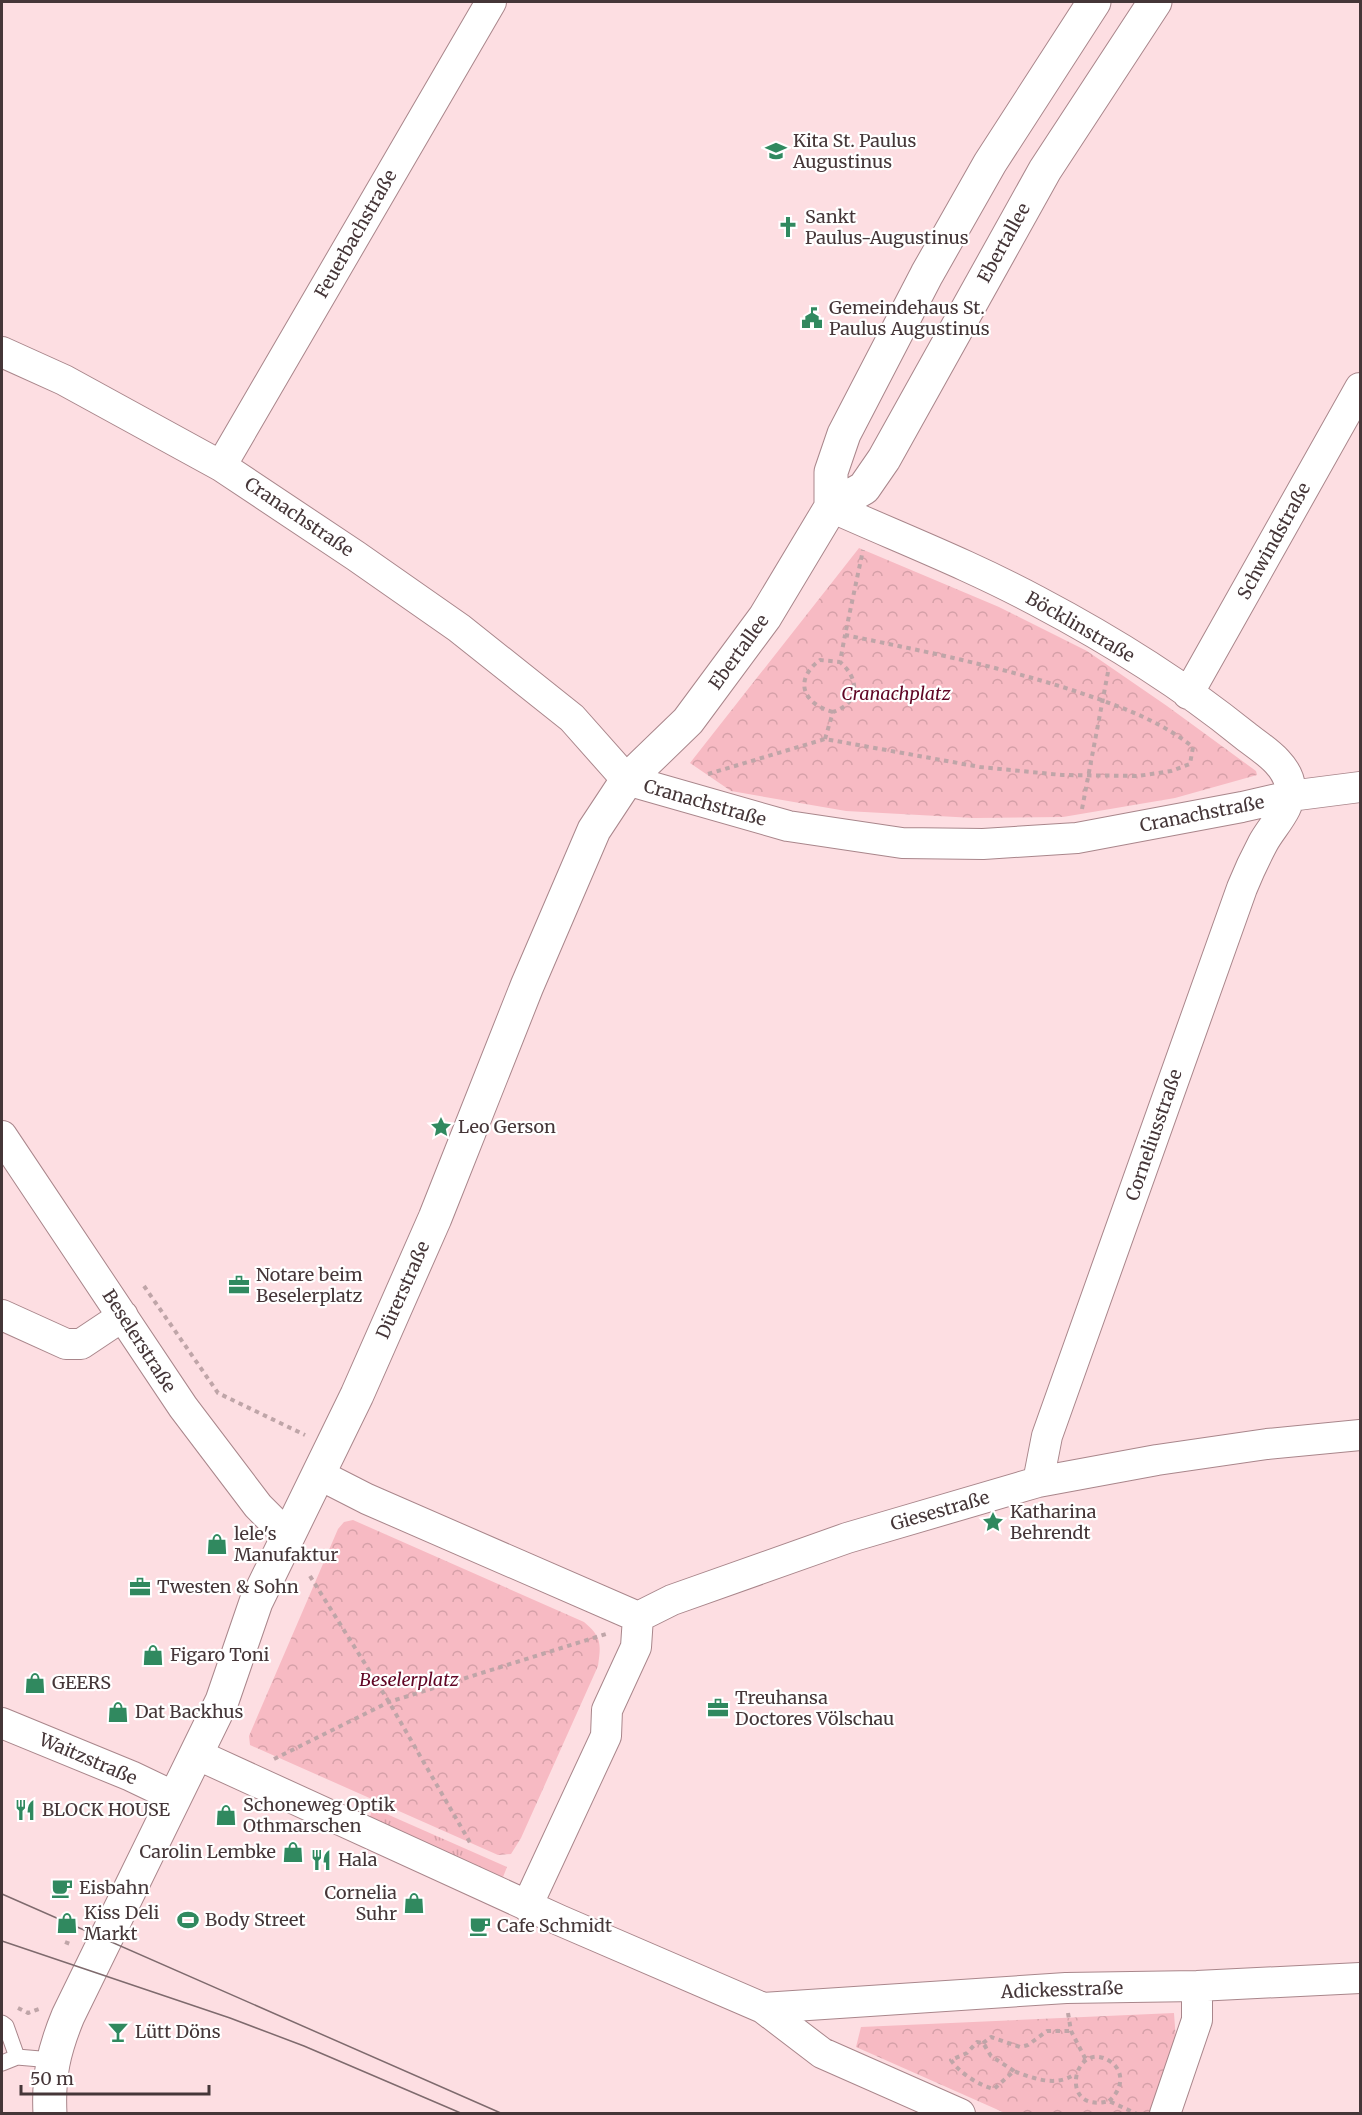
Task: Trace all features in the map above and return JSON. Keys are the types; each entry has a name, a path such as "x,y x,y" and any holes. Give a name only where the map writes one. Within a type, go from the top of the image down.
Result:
{"main road":[{"path":"831,507 831,472 844,434 910,304 990,163 1094,2"},
{"name":"Ebertallee","path":"627,780 688,721 765,617 831,507 864,488 884,459 1046,170 1155,2"},
{"name":"Dürerstraße","path":"50,2114 52,2060 55,2046 222,1701 256,1602 357,1395 435,1218 527,986 594,830 627,780"}],"street":[{"name":"Feuerbachstraße","path":"221,466 491,2"},
{"name":"Cranachstraße","path":"2,352 64,380 221,466 356,556 459,628 572,718 627,780 788,826 902,843 983,844 1077,838 1290,796 1360,787"},
{"name":"Schwindstraße","path":"1188,694 1360,388"},
{"name":"Böcklinstraße","path":"831,507 966,566 1037,601 1114,645 1232,725 1281,766 1288,780 1290,796"},
{"name":"Corneliusstraße","path":"1038,1482 1047,1436 1242,888 1255,858 1290,796"},
{"name":"Beselerstraße","path":"2,1136 183,1407 258,1506 288,1536"},
{"path":"2,1315 66,1344 81,1344 123,1316"},
{"name":"Giesestraße","path":"638,1617 672,1600 847,1538 1038,1482 1157,1460 1267,1444 1360,1435"},
{"path":"318,1474 367,1499 638,1617 636,1647 607,1710 606,1736 527,1905"},
{"name":"Waitzstraße","path":"2,1723 175,1797"},
{"path":"196,1754 527,1905 763,2008 822,2053 960,2114"},
{"name":"Adickesstraße","path":"763,2008 1066,1988 1197,1986 1360,1978"},
{"path":"1165,2114 1197,2020 1197,1986"}],"lane":[{"path":"2,2023 6,2026 17,2057"},
{"path":"2,2063 17,2057 52,2060"}],"path":[{"path":"840,662 865,540"},
{"path":"699,777 825,739 980,767 1062,776 1138,776 1171,771 1190,764 1193,747 1173,731 1102,700 1035,678 958,658 845,635"},
{"path":"1077,838 1114,645"},
{"path":"820,660 840,662 849,669 854,680 854,690 851,700 844,708 833,712 813,703 806,693 804,684 812,666 820,660"},
{"path":"825,739 833,712"},
{"path":"144,1287 218,1393 311,1438"},
{"path":"310,1576 389,1702 471,1846"},
{"path":"268,1761 389,1702 609,1633"},
{"path":"1066,1988 1071,2031 1086,2060"},
{"path":"10,2004 28,2013 46,2007"},
{"path":"1014,2071 994,2089 984,2087 972,2077 956,2069 951,2060 967,2053 978,2042 983,2043 991,2037 1020,2047 1028,2045 1047,2031 1071,2031"},
{"path":"983,2043 991,2056 1014,2071 1029,2077 1049,2081 1068,2080 1076,2074"},
{"path":"1095,2057 1104,2058 1118,2069 1121,2078 1120,2087 1109,2101 1091,2103 1083,2099 1075,2083 1076,2074 1086,2060 1095,2057"},
{"path":"1109,2101 1137,2114"}],"green space":[{"name":"Cranachplatz","path":"859,548 999,607 1087,651 1167,706 1256,771 1257,775 1175,798 1063,817 974,818 846,811 731,791 690,763"},
{"name":"Beselerplatz","path":"353,1520 584,1622 599,1641 598,1666 521,1838 511,1854 498,1855 250,1745 249,1736 338,1529 344,1522"},
{"path":"373,1808 507,1867 503,1877 369,1819"},
{"path":"1174,2013 1176,2041 1158,2096 1149,2114 1005,2113 856,2047 861,2027"}],"tram line":[{"path":"2,1894 503,2114"},
{"path":"2,1941 230,2018 304,2046 463,2114"}],"place":[{"name":"Kita St. Paulus Augustinus","path":"776,151"},
{"name":"Sankt Paulus-Augustinus","path":"788,227"},
{"name":"Gemeindehaus St. Paulus Augustinus","path":"812,318"},
{"name":"Leo Gerson","path":"441,1127"},
{"name":"Notare beim Beselerplatz","path":"239,1285"},
{"name":"Katharina Behrendt","path":"993,1522"},
{"name":"lele's Manufaktur","path":"217,1544"},
{"name":"Twesten & Sohn","path":"140,1587"},
{"name":"Figaro Toni","path":"153,1655"},
{"name":"GEERS","path":"35,1683"},
{"name":"Treuhansa Doctores Völschau","path":"718,1708"},
{"name":"Dat Backhus","path":"118,1712"},
{"name":"BLOCK HOUSE","path":"25,1810"},
{"name":"Schoneweg Optik Othmarschen","path":"226,1815"},
{"name":"Carolin Lembke","path":"293,1852"},
{"name":"Hala","path":"321,1860"},
{"name":"Eisbahn","path":"62,1888"},
{"name":"Cornelia Suhr","path":"414,1903"},
{"name":"Body Street","path":"188,1920"},
{"name":"Kiss Deli Markt","path":"67,1923"},
{"name":"Cafe Schmidt","path":"480,1926"},
{"name":"Lütt Döns","path":"118,2032"}]}
